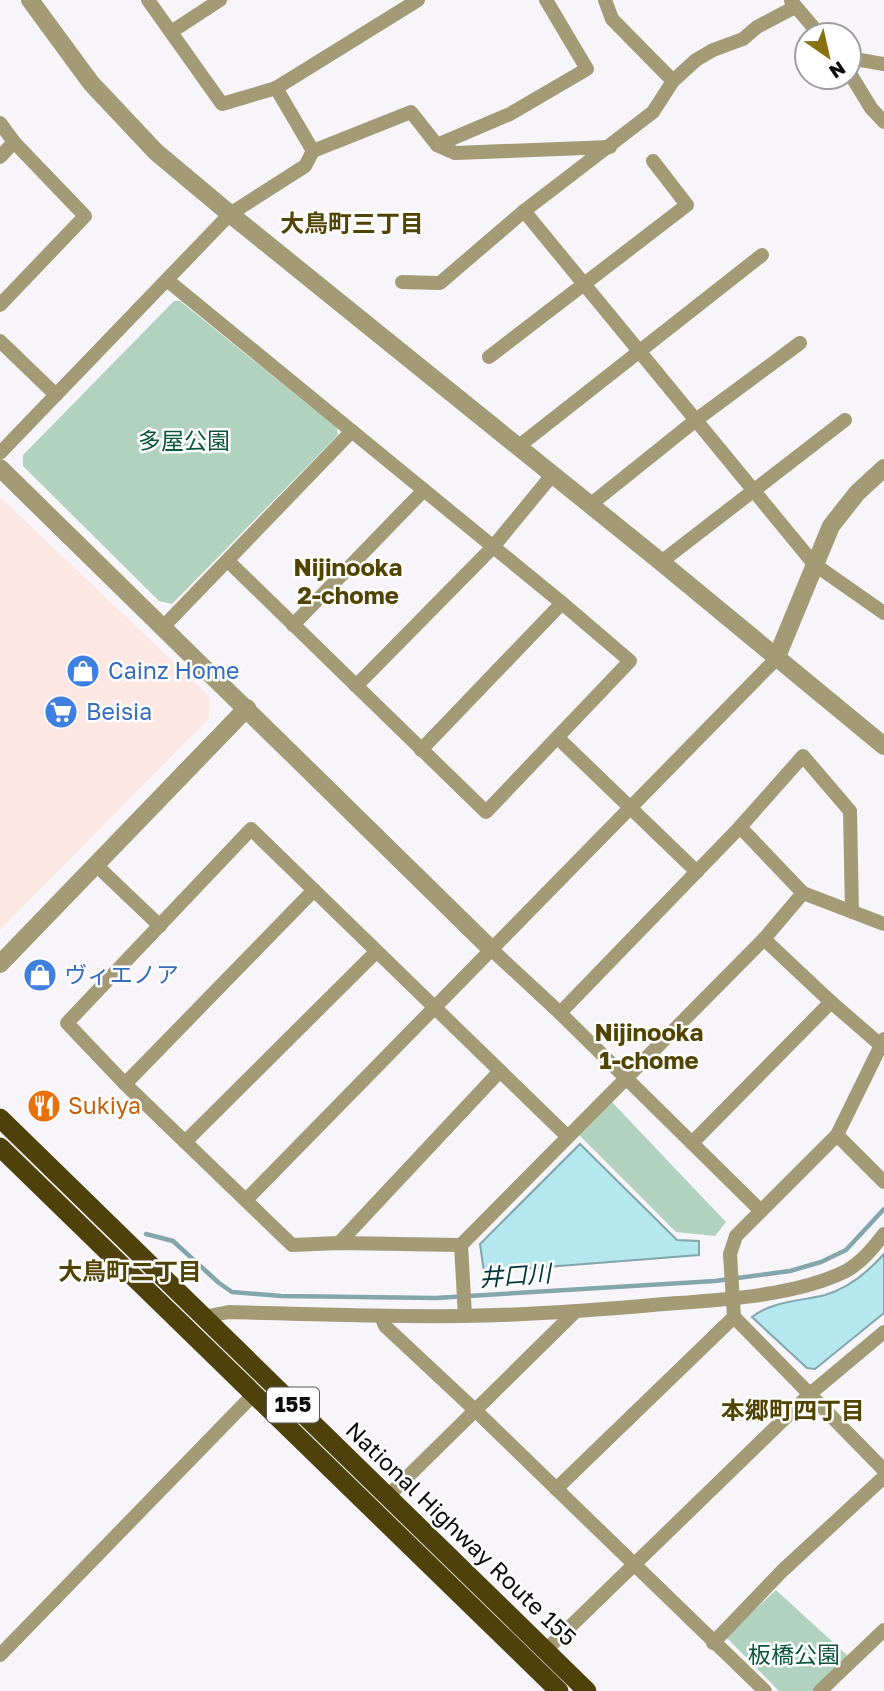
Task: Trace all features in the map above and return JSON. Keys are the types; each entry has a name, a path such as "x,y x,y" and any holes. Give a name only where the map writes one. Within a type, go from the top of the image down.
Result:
{"highway":[{"name":"National Highway Route 155","path":"0,1118 587,1691"},
{"name":"National Highway Route 155","path":"0,1147 559,1691"}],"street":[{"path":"30,0 91,83 156,152 884,746"},
{"path":"148,0 222,104 276,88 418,0"},
{"path":"170,32 220,0"},
{"path":"437,145 509,114 587,69 546,0"},
{"path":"605,0 612,19 673,81"},
{"path":"402,282 440,283 524,211 653,112 673,81 696,60 713,50 743,39 793,3 808,21"},
{"path":"863,60 884,64"},
{"path":"276,88 313,151"},
{"path":"861,91 884,122"},
{"path":"0,453 230,214 305,166 313,151 411,112 437,145 455,153 610,147"},
{"path":"0,123 14,142 85,216 0,305"},
{"path":"0,157 14,142"},
{"path":"489,356 687,205 653,161"},
{"path":"524,211 814,564 883,608"},
{"path":"519,446 762,254"},
{"path":"167,280 630,661 486,812 228,561"},
{"path":"0,341 56,395"},
{"path":"590,505 696,420 800,343"},
{"path":"661,562 845,419"},
{"path":"163,626 352,431"},
{"path":"0,468 761,1211"},
{"path":"246,1200 776,659 831,526 857,493 884,468"},
{"path":"356,686 493,547 553,474"},
{"path":"293,625 424,490"},
{"path":"421,750 562,603"},
{"path":"0,964 247,708"},
{"path":"558,738 697,872"},
{"path":"560,1013 740,827 803,756 850,811 852,912"},
{"path":"740,827 803,893 884,924"},
{"path":"567,1136 251,829 67,1023 125,1084 292,1245 461,1245 567,1136 625,1076 764,939 803,893"},
{"path":"96,865 160,926"},
{"path":"125,1084 314,890"},
{"path":"764,939 831,1002 883,1044 836,1135 736,1236 730,1254 734,1317 884,1470"},
{"path":"185,1142 376,952"},
{"path":"692,1143 831,1002"},
{"path":"339,1243 500,1071"},
{"path":"836,1135 884,1182"},
{"path":"203,1317 229,1312 465,1316 576,1311 732,1298 798,1286 848,1270 868,1254 884,1234"},
{"path":"461,1245 465,1316"},
{"path":"387,1497 576,1311"},
{"path":"381,1316 385,1326 765,1691"},
{"path":"556,1489 734,1317"},
{"path":"545,1651 811,1393 884,1332"},
{"path":"0,1655 254,1394"},
{"path":"713,1643 782,1571 884,1477"},
{"path":"820,1691 884,1630"}],"shaded area":[{"name":"Cainz Home","path":"0,497 209,696 209,718 0,930"}],"green space":[{"name":"多屋公園","path":"174,301 180,301 337,428 338,435 172,604 159,601 23,466 23,455"},
{"path":"609,1099 726,1222 715,1236 676,1232 576,1132"},
{"name":"板橋公園","path":"776,1590 848,1656 813,1691 779,1691 726,1637"}],"water":[{"path":"580,1144 677,1240 699,1241 699,1255 484,1272 480,1244"},
{"path":"884,1254 884,1313 815,1369 807,1368 752,1317 768,1308 825,1295 842,1288 865,1273"}],"waterway":[{"name":"井口川","path":"146,1234 173,1241 232,1292 281,1296 436,1298 715,1281 790,1271 821,1262 846,1250 884,1209"}],"place":[{"name":"Cainz Home","path":"83,671"},
{"name":"Beisia","path":"61,712"},
{"name":"ヴィエノア","path":"40,975"},
{"name":"Sukiya","path":"44,1106"}],"district":[{"name":"大鳥町三丁目","path":"352,224"},
{"name":"Nijinooka 2-chome","path":"348,582"},
{"name":"Nijinooka 1-chome","path":"649,1047"},
{"name":"大鳥町二丁目","path":"130,1272"},
{"name":"本郷町四丁目","path":"793,1411"}]}
